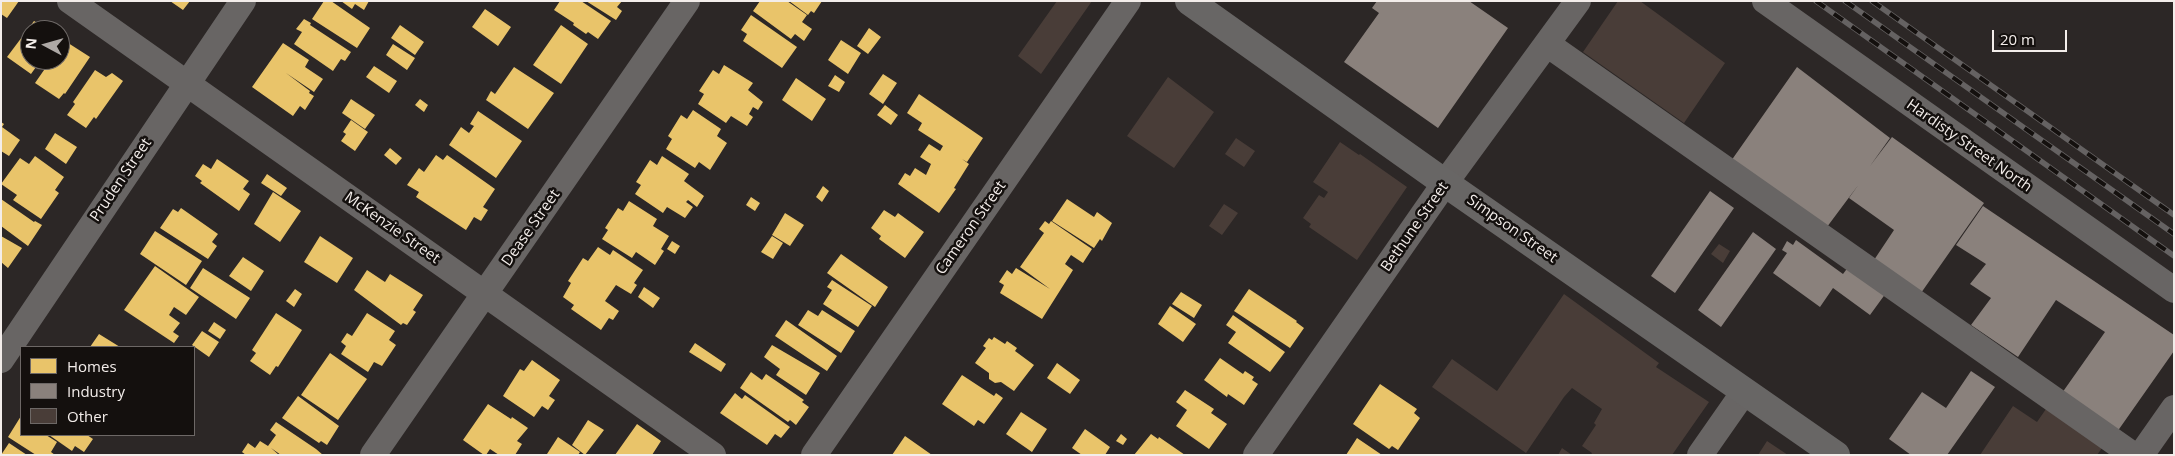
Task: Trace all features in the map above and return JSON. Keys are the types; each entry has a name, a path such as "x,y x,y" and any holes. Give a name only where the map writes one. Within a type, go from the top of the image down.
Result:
{"main road":[{"name":"Simpson Street","path":"1189,1 1445,183 1836,455"}],"street":[{"name":"McKenzie Street","path":"70,1 713,455"},
{"name":"Pruden Street","path":"1,360 242,1"},
{"name":"Dease Street","path":"373,455 687,1"},
{"name":"Cameron Street","path":"814,455 1128,1"},
{"name":"Bethune Street","path":"1256,455 1445,183 1578,1"},
{"name":"Hardisty Street North","path":"1765,1 2174,290"},
{"path":"1547,44 2133,455"},
{"path":"1700,455 1744,392"},
{"path":"2141,455 2174,408"}],"building: Homes":[{"path":"1,1 19,1 7,18 1,14"},
{"path":"170,1 190,1 183,10"},
{"path":"324,1 331,1 370,28 357,48 312,19"},
{"path":"341,1 369,1 364,10 355,4 352,9"},
{"path":"560,1 581,1 611,21 598,39 588,32 586,34 573,25 574,23 554,10"},
{"path":"586,1 622,1 617,7 622,11 616,20"},
{"path":"760,1 787,1 807,15 802,22 812,29 804,41 795,34 791,39 753,11"},
{"path":"789,1 822,1 814,13 811,11 808,15"},
{"path":"485,9 511,27 498,46 472,27"},
{"path":"751,15 797,47 782,68 743,41 747,34 741,30"},
{"path":"304,19 351,52 345,61 341,59 333,71 294,44 302,32 296,29"},
{"path":"400,25 424,42 415,55 391,38"},
{"path":"561,25 588,44 561,84 533,65"},
{"path":"869,28 881,37 868,54 857,46"},
{"path":"20,40 20,66 7,57"},
{"path":"841,40 861,53 848,74 828,60"},
{"path":"283,43 309,60 305,67 323,79 314,92 286,73 314,96 305,110 300,106 293,116 252,87"},
{"path":"70,44 90,57 65,94 59,99 35,83 44,70 70,70"},
{"path":"393,44 415,58 407,70 386,55"},
{"path":"724,65 753,83 748,90 763,102 758,110 753,107 749,114 753,117 747,126 731,116 726,123 698,104 704,94 699,91 713,70 719,74"},
{"path":"374,66 397,81 389,93 366,77"},
{"path":"514,67 554,93 528,129 486,100 491,91 495,94"},
{"path":"25,70 34,70 31,74"},
{"path":"95,70 106,77 112,73 123,81 96,119 94,117 86,128 67,115 75,104 73,102"},
{"path":"883,74 897,83 883,104 869,94"},
{"path":"835,75 845,82 839,92 828,86"},
{"path":"796,78 826,99 812,121 782,100"},
{"path":"919,94 983,138 967,162 962,159 969,164 954,188 956,189 939,213 898,184 905,173 910,176 915,168 926,175 931,164 920,157 929,144 940,151 943,146 918,130 922,123 907,113"},
{"path":"351,99 375,115 365,129 342,113"},
{"path":"420,99 428,105 424,112 415,105"},
{"path":"885,105 898,115 891,125 877,115"},
{"path":"693,110 721,129 717,136 727,143 710,170 699,162 695,168 666,149 672,139 668,136 681,115 687,119"},
{"path":"478,111 522,141 496,178 449,145 461,127 469,133 474,126 470,124"},
{"path":"351,120 368,132 355,151 341,141 346,134 343,132"},
{"path":"1,122 4,124 2,127 20,140 9,156 1,151"},
{"path":"55,133 77,147 66,164 45,149"},
{"path":"390,148 402,158 396,165 384,155"},
{"path":"436,155 443,160 447,155 495,189 483,207 488,210 481,221 474,217 466,230 416,197 419,192 407,185 419,168 424,172"},
{"path":"35,156 64,177 55,190 59,193 41,219 13,200 17,195 1,184 20,158 29,164"},
{"path":"662,156 689,174 684,181 704,196 697,207 688,200 686,202 693,207 685,218 667,207 663,213 635,194 641,185 636,182 650,160 657,165"},
{"path":"217,159 249,181 243,189 250,194 239,211 200,183 202,181 195,176 203,164 211,169"},
{"path":"267,174 287,188 281,196 261,183"},
{"path":"823,186 829,191 822,202 816,197"},
{"path":"273,192 301,211 280,242 254,224"},
{"path":"751,197 760,203 755,211 746,205"},
{"path":"1,199 34,222 42,225 28,246 1,226"},
{"path":"1067,199 1094,217 1097,212 1112,223 1102,241 1100,239 1094,248 1052,221"},
{"path":"629,201 657,219 653,226 669,236 661,249 664,251 655,265 636,252 632,258 602,239 608,230 605,228 618,208 623,211"},
{"path":"181,208 218,234 212,242 217,246 208,259 160,228 173,209 178,212"},
{"path":"884,210 895,217 898,213 924,232 905,258 879,239 881,236 871,228"},
{"path":"785,213 804,225 790,246 772,235"},
{"path":"1045,221 1049,224 1051,221 1092,249 1083,263 1071,255 1065,264 1073,270 1042,319 1000,293 1004,285 999,282 1007,270 1012,274 1016,268 1050,289 1020,267 1044,233 1039,229"},
{"path":"155,231 202,261 186,285 140,254"},
{"path":"1,236 22,248 8,268 1,262"},
{"path":"320,236 353,258 337,283 304,262"},
{"path":"772,236 783,243 773,259 761,252"},
{"path":"672,241 680,246 675,254 667,249"},
{"path":"598,247 610,255 613,250 643,270 634,283 637,285 631,294 616,285 605,301 619,311 613,320 609,318 601,330 571,309 574,305 563,297 571,283 568,281 583,258 588,261"},
{"path":"841,254 888,287 875,307 827,273"},
{"path":"243,257 264,271 251,291 229,276"},
{"path":"155,266 199,297 186,315 174,307 169,315 180,323 173,332 179,336 174,343 124,310"},
{"path":"203,268 250,298 236,319 190,288"},
{"path":"367,270 385,282 390,274 423,295 413,310 416,312 407,325 403,323 401,325 354,290"},
{"path":"832,280 872,306 858,327 823,304 832,290 827,287"},
{"path":"644,287 660,298 653,308 638,297"},
{"path":"295,289 302,294 294,307 286,301"},
{"path":"1249,289 1297,321 1304,328 1290,348 1234,311"},
{"path":"1181,292 1202,305 1194,318 1172,304"},
{"path":"1170,306 1196,324 1183,342 1158,324"},
{"path":"808,310 818,316 822,310 855,331 841,353 798,325"},
{"path":"276,313 302,330 278,367 276,366 270,375 250,361 256,353 252,350"},
{"path":"367,313 395,331 389,340 396,345 382,366 374,362 368,372 341,354 346,346 341,342 347,333 352,336"},
{"path":"1233,315 1285,352 1270,372 1228,343 1236,332 1226,325"},
{"path":"786,320 837,356 827,371 775,336"},
{"path":"214,322 226,330 220,339 208,331"},
{"path":"202,331 219,342 209,357 192,345"},
{"path":"99,334 118,346 91,346"},
{"path":"994,337 1005,344 1007,341 1017,348 1015,351 1034,365 1014,391 1001,382 995,383 989,379 989,373 975,363 986,348 983,346 989,338 992,340"},
{"path":"695,343 726,364 721,372 689,352"},
{"path":"772,345 820,373 806,395 776,375 780,369 764,357"},
{"path":"330,353 367,379 338,420 301,395"},
{"path":"1220,358 1243,374 1245,371 1254,377 1252,380 1258,384 1244,405 1228,394 1227,397 1204,380"},
{"path":"532,360 560,380 549,396 555,400 548,410 542,406 534,417 503,396 520,369 524,371"},
{"path":"1057,363 1080,380 1070,394 1047,378"},
{"path":"751,372 762,380 766,374 804,400 802,402 809,407 796,425 790,420 788,422 740,388"},
{"path":"962,375 994,396 996,393 1003,398 984,424 978,420 974,426 942,404"},
{"path":"1380,384 1417,409 1414,413 1420,418 1398,450 1392,446 1389,449 1353,424"},
{"path":"1185,390 1214,409 1211,413 1227,424 1209,449 1176,426 1187,410 1176,402"},
{"path":"735,393 742,399 745,395 790,427 781,438 775,434 767,445 720,413"},
{"path":"298,396 339,426 327,445 321,441 319,443 282,418"},
{"path":"488,404 528,428 517,441 522,444 515,455 499,455 490,449 484,455 463,440"},
{"path":"1021,412 1047,429 1032,452 1006,434"},
{"path":"20,418 20,436 48,436 57,442 51,452 55,455 36,455 8,437"},
{"path":"588,420 604,430 585,455 572,445"},
{"path":"276,422 323,455 281,455 271,448 279,455 246,455 242,452 248,443 255,448 260,441 268,446 276,435 270,430"},
{"path":"637,424 661,441 652,455 615,455"},
{"path":"1085,429 1110,447 1105,455 1082,455 1072,448"},
{"path":"1121,434 1127,439 1123,445 1116,441"},
{"path":"1151,434 1158,439 1159,437 1185,455 1134,455"},
{"path":"50,436 88,436 93,439 84,452 75,446 72,451"},
{"path":"905,436 932,455 892,455"},
{"path":"558,437 580,452 578,455 547,454"},
{"path":"1357,438 1382,455 1346,455"},
{"path":"9,443 27,455 1,455"}],"building: Industry":[{"path":"1377,1 1469,1 1508,28 1438,128 1344,62 1379,13 1372,8"},
{"path":"1797,67 1890,138 1870,166 1892,137 1984,203 1921,293 1874,260 1894,230 1849,198 1859,184 1824,231 1731,161"},
{"path":"1710,191 1734,208 1675,293 1651,276"},
{"path":"1983,206 2174,335 2174,351 2117,432 2062,393 2105,332 2056,300 2018,357 1971,325 1991,298 1970,284 1986,264 1956,245"},
{"path":"1753,232 1776,249 1721,327 1698,310"},
{"path":"1796,240 1843,274 1849,266 1886,293 1870,315 1833,288 1820,307 1773,273 1787,253 1782,250 1787,241 1793,245"},
{"path":"1971,371 1995,387 1947,455 1911,455 1889,439 1922,392 1946,408"}],"building: Other":[{"path":"1057,1 1092,1 1041,74 1018,56"},
{"path":"1618,1 1640,1 1725,63 1684,123 1583,52"},
{"path":"1168,77 1214,112 1174,168 1127,136"},
{"path":"1236,138 1255,151 1244,167 1225,154"},
{"path":"1340,142 1407,187 1357,260 1309,227 1311,224 1303,218 1319,195 1324,198 1328,192 1313,182"},
{"path":"1224,204 1238,213 1222,235 1209,226"},
{"path":"1719,244 1730,251 1723,263 1711,254"},
{"path":"1564,294 1659,363 1656,367 1709,402 1672,455 1591,455 1592,453 1582,446 1596,425 1594,423 1602,409 1572,388 1526,453 1432,387 1452,359 1497,391"},
{"path":"2013,406 2037,422 2046,409 2102,448 2097,455 1980,455"},
{"path":"1767,441 1788,455 1758,455"},
{"path":"1562,448 1572,455 1558,455"}],"railway":[{"path":"1816,1 2174,256"},
{"path":"1845,1 2174,234"},
{"path":"1872,1 2174,215"}]}
